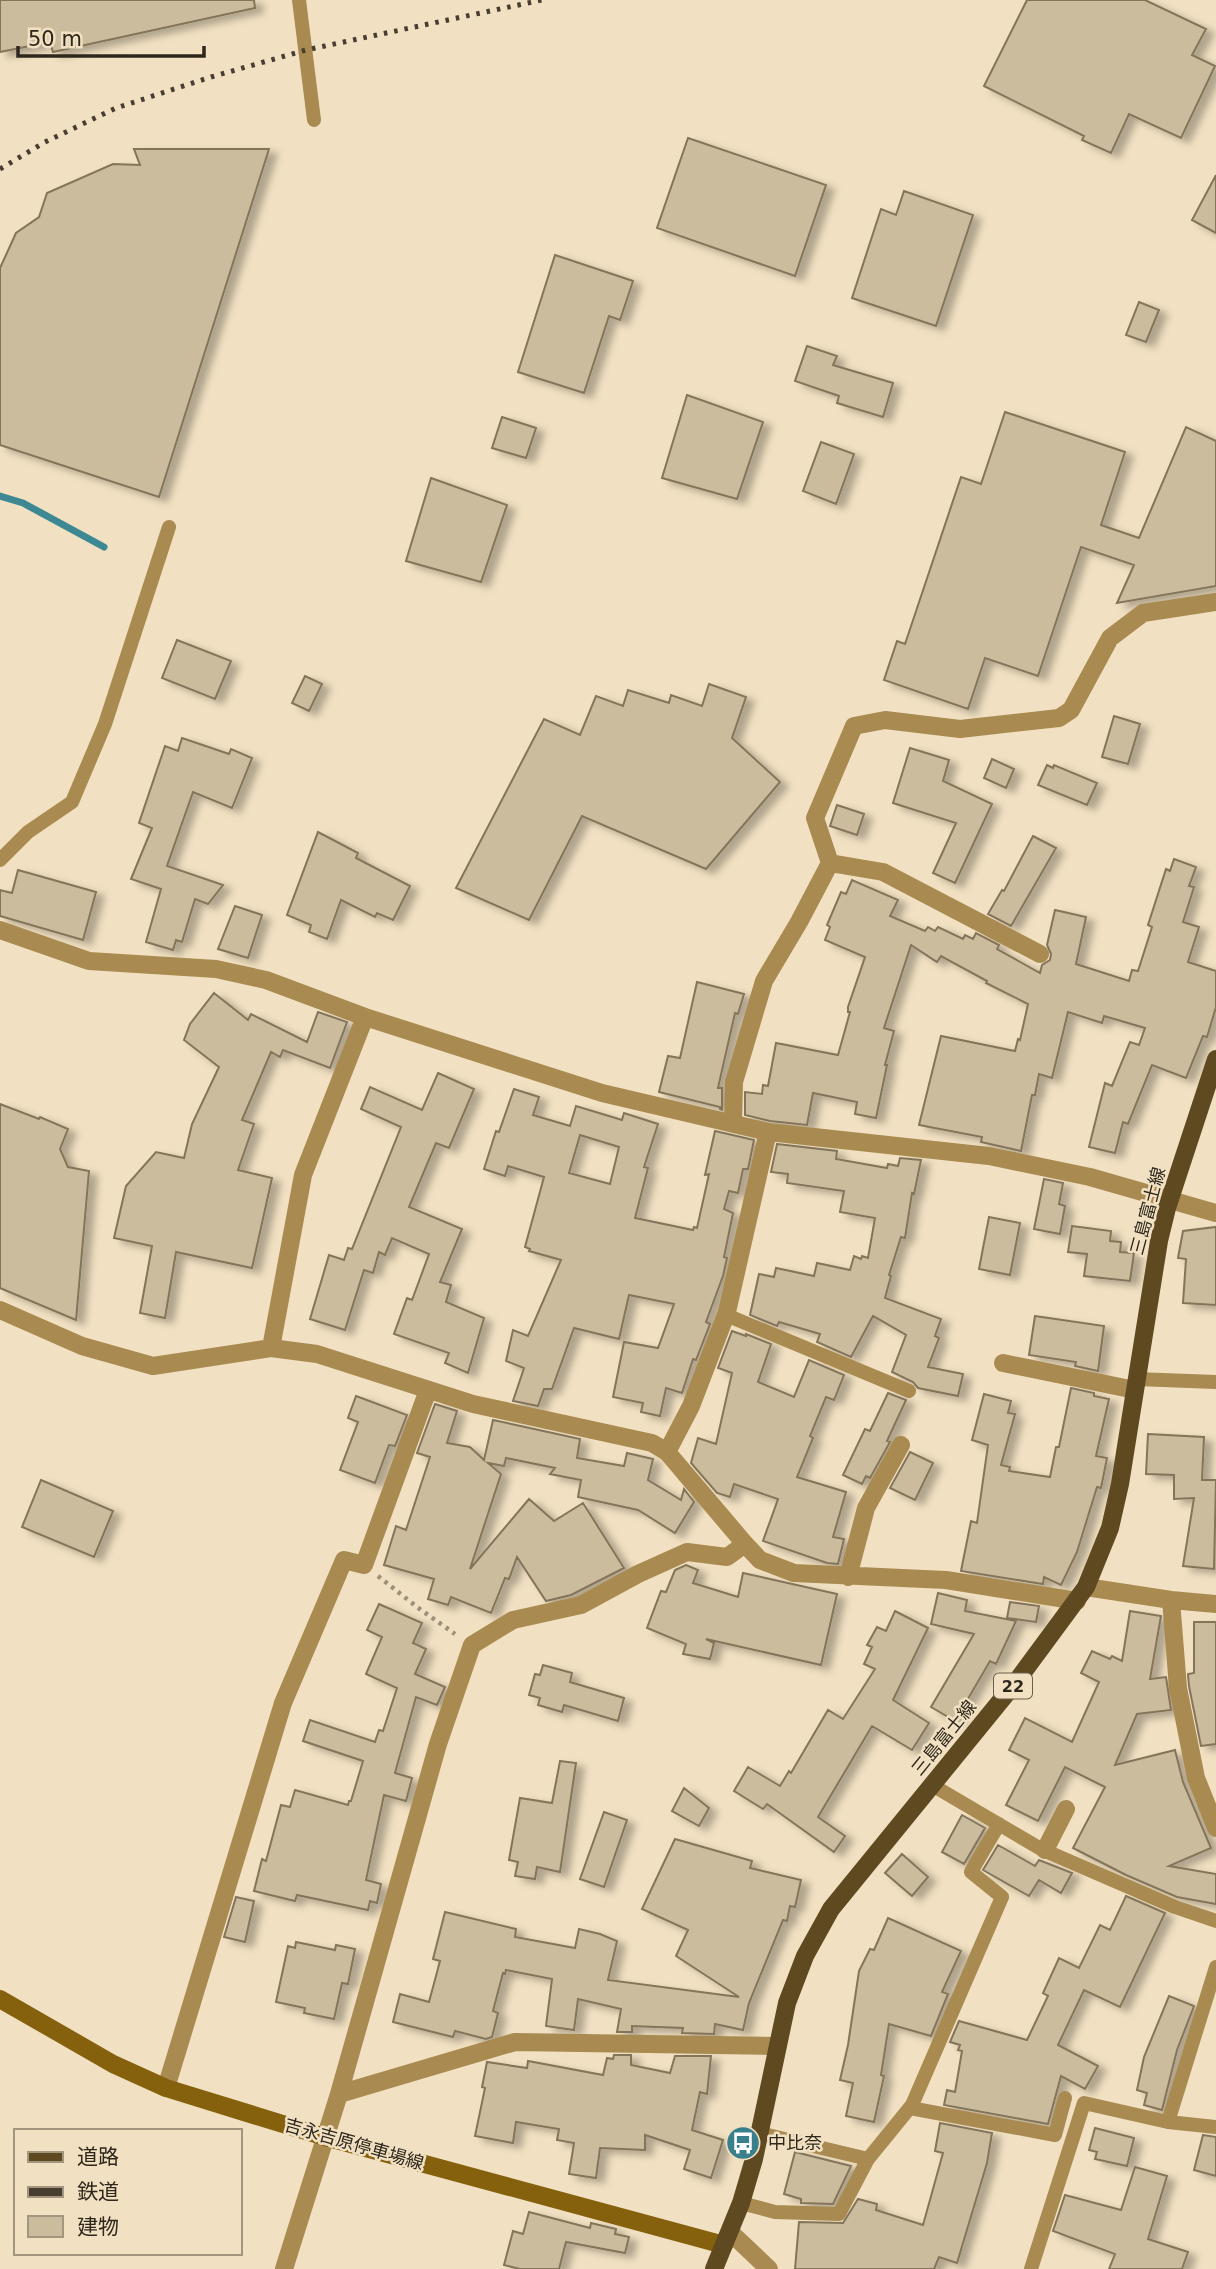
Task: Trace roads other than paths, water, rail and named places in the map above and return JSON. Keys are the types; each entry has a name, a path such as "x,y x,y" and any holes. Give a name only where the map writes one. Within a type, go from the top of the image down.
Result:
{"main road":[{"name":"三島富士線","path":"714,2269 741,2203 759,2133 786,2003 805,1956 831,1909 1016,1682 1082,1594 1110,1528 1120,1484 1158,1241 1216,1059"},
{"name":"吉永吉原停車場線","path":"0,1999 113,2064 166,2088 325,2137 727,2239"}],"street":[{"path":"733,1125 734,1082 764,981 830,863 815,818 854,726 885,720 960,729 1059,718 1071,710 1110,638 1143,613 1216,602"},
{"path":"830,863 883,872 1040,954"},
{"path":"0,930 89,961 216,969 267,980 365,1017 602,1093 733,1125 768,1132 989,1156 1090,1177 1216,1213"},
{"path":"271,1349 303,1175 365,1017"},
{"path":"667,1452 691,1406 726,1315 768,1132"},
{"path":"0,1310 82,1346 153,1366 271,1349 317,1354 473,1404 652,1443 667,1452 761,1560 794,1573 946,1580 1216,1604"},
{"path":"1003,1363 1136,1385"},
{"path":"166,2088 283,1703 344,1560 364,1565 428,1390"},
{"path":"848,1577 866,1508 901,1445"},
{"path":"285,2269 339,2094 438,1744 472,1645 513,1620 581,1605 638,1574 687,1552 727,1557 745,1544"},
{"path":"1171,1600 1181,1701 1196,1778 1216,1828"},
{"path":"1045,1850 1066,1809"},
{"path":"339,2094 515,2042 777,2046"},
{"path":"727,2239 769,2269"}],"lane":[{"path":"299,0 314,120"},
{"path":"0,860 28,832 72,803 105,724 169,527"},
{"path":"726,1315 909,1391"},
{"path":"1136,1385 1216,1382"},
{"path":"932,1785 1045,1850 1216,1921"},
{"path":"741,2203 775,2212 839,2214 868,2159 910,2108 1002,1897 971,1872 999,1824"},
{"path":"1168,2122 1216,1967"},
{"path":"910,2108 1055,2135 1065,2098"},
{"path":"1031,2269 1084,2103 1168,2122 1216,2127"},
{"path":"759,2133 868,2159"}],"waterway":[{"path":"0,496 23,503 104,547"}],"railway":[{"path":"0,169 45,142 116,108 211,77 306,50 542,0"}],"place":[{"name":"中比奈","path":"743,2143"}]}
